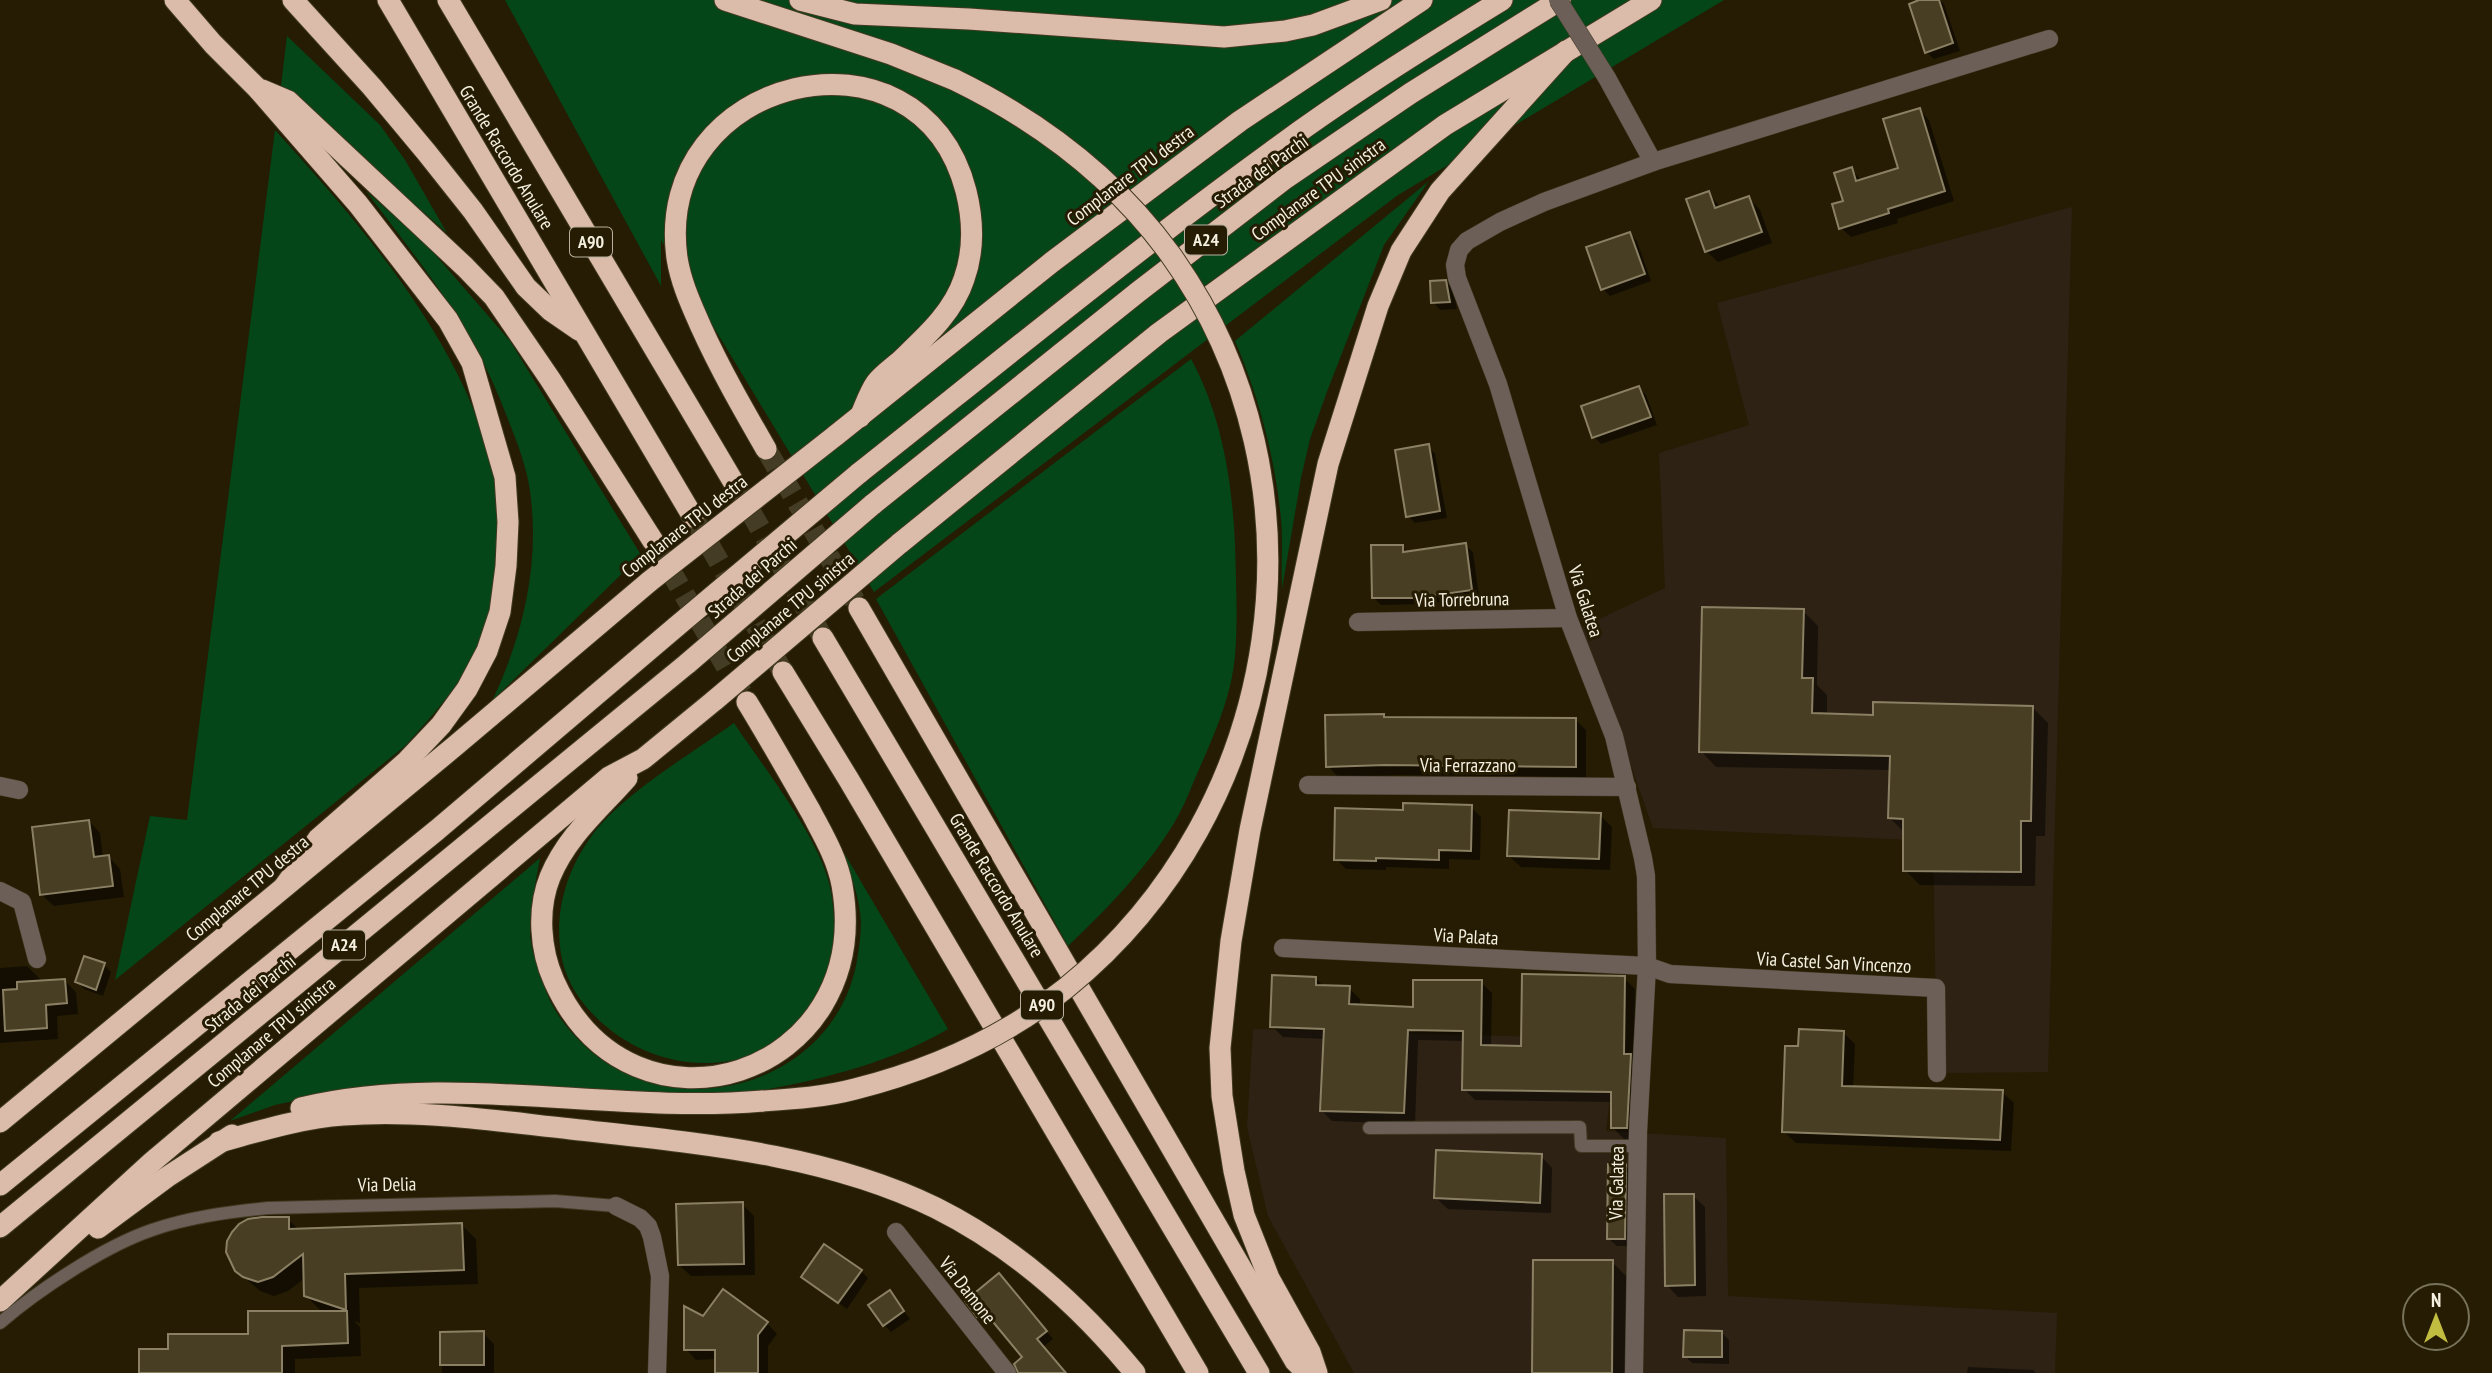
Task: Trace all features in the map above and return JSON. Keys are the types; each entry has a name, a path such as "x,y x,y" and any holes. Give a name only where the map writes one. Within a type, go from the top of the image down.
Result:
{"highway":[{"path":"175,0 213,44 257,88 358,204 454,331 472,363 505,477 508,522 506,566 500,612 488,651 467,689 441,725 406,762 318,839 284,887"},
{"path":"293,0 372,87 427,153 473,211 526,287 550,310 586,335"},
{"name":"Grande Raccordo Anulare","path":"388,0 693,517"},
{"name":"Grande Raccordo Anulare","path":"449,0 734,483"},
{"path":"3,1299 167,1177 219,1142 252,1124 287,1112 336,1100 371,1096 456,1093 659,1104 763,1101 844,1092 926,1067 978,1044 1021,1020 1078,978 1142,913 1193,841 1235,750 1257,667 1268,583 1266,503 1246,408 1231,364 1210,320 1191,286 1161,243 1104,180 1034,124 1008,107 955,80 891,54 725,0"},
{"path":"800,0 855,14 970,19 1224,37 1285,31 1313,25 1381,0"},
{"path":"860,0 970,19"},
{"name":"Complanare TPU destra","path":"0,1122 455,746 650,580 860,417 1052,262 1240,121 1422,0"},
{"name":"Strada dei Parchi","path":"0,1185 437,830 858,474 1128,260 1269,153 1418,52 1502,0"},
{"name":"Strada dei Parchi","path":"0,1227 688,663 872,505 1138,292 1286,178 1411,93 1559,0"},
{"name":"Complanare TPU sinistra","path":"3,1299 184,1135 609,777 643,759 899,544 1170,326 1445,125 1651,0"},
{"path":"1317,1373 1310,1352 1269,1278 1244,1215 1222,1096 1220,1048 1231,941 1250,830 1328,464 1378,306 1401,251 1440,191 1566,51"},
{"path":"765,449 712,352 684,291 675,231 680,196 691,166 712,136 732,117 757,101 784,89 817,84 848,85 881,93 907,106 931,125 946,146 960,169 967,196 972,220 970,245 964,279 951,306 925,338 876,383 860,417"},
{"path":"257,88 288,101 465,267 494,298 550,379 653,541"},
{"path":"859,608 1295,1361 1307,1373"},
{"name":"Grande Raccordo Anulare","path":"823,638 1259,1373"},
{"name":"A90","path":"783,673 856,792 1198,1373"},
{"path":"643,759 590,815 562,850 549,880 542,911 542,942 550,972 562,1000 583,1028 605,1049 632,1063 661,1075 696,1078 731,1073 761,1063 788,1046 817,1016 834,985 843,951 845,920 842,885 833,854 747,702"},
{"path":"219,1142 308,1119 393,1114 503,1122 644,1138 722,1148 826,1168 901,1192 964,1223 993,1241 1044,1280 1094,1326 1135,1373"}],"street":[{"path":"1559,0 1607,78 1653,162"},
{"name":"Via Galatea","path":"1634,1373 1638,1146 1647,966 1646,876 1614,736 1568,618 1498,384 1457,278 1455,265 1459,250 1467,241 1500,222 1544,202 1653,162 2049,39"},
{"name":"Via Torrebruna","path":"1358,622 1568,618"},
{"name":"Via Ferrazzano","path":"1308,785 1627,787"},
{"path":"0,786 19,790"},
{"path":"0,891 22,902 37,959"},
{"name":"Via Palata","path":"1283,948 1647,966"},
{"name":"Via Castel San Vincenzo","path":"1647,966 1670,974 1936,988 1937,1073"},
{"name":"Via Delia","path":"616,1206 640,1217 648,1226 652,1237 660,1276 657,1373"},
{"name":"Via Damone","path":"896,1233 1007,1373"}],"lane":[{"path":"1369,1128 1580,1127 1581,1146 1638,1146"},
{"name":"Via Delia","path":"0,1322 65,1276 150,1230 228,1212 268,1208 555,1201 616,1206"}],"shaded area":[{"path":"2072,207 2048,1072 1937,1073 1933,841 1653,828 1582,627 1665,588 1659,453 1749,425 1717,303"},
{"path":"1253,1029 1617,1039 1606,1131 1726,1138 1728,1296 2057,1313 2055,1373 1354,1373 1268,1216 1247,1127"}],"green space":[{"path":"505,0 1724,0 1398,195 874,592 661,240 661,286"},
{"path":"287,36 380,125 405,160 447,233 281,86"},
{"path":"275,130 346,210 415,301 445,350 469,400 488,450 498,502 499,539 490,611 483,636 465,672 437,710 405,746 115,980 150,816 187,820"},
{"path":"1429,181 1384,245 1328,389 1310,439 1301,478 1282,589 1282,528 1275,473 1259,406 1235,341"},
{"path":"366,191 426,244 510,341 641,555 492,701 520,628 530,577 533,525 527,473 496,390 464,328 424,268"},
{"path":"1191,359 1211,403 1218,426 1231,496 1237,614 1231,682 1209,746 1185,802 1168,833 1128,885 1068,946 876,599"},
{"path":"734,723 817,850 831,892 833,944 825,977 810,1007 774,1042 747,1057 725,1062 682,1061 641,1049 622,1038 584,1004 571,984 562,962 559,938 561,906 576,861 606,819 640,789"},
{"path":"840,846 948,1029 900,1053 795,1084 742,1094 322,1095 275,1105 230,1121 540,858 531,910 531,941 550,1002 573,1034 587,1048 625,1073 666,1086 709,1088 751,1080 789,1062 822,1034 845,998 858,954 861,922 859,903"}],"building":[{"path":"1919,0 1939,0 1953,43 1925,53 1909,4"},
{"path":"1920,108 1945,191 1888,209 1889,213 1839,229 1832,204 1843,201 1834,173 1852,167 1856,181 1898,168 1883,119"},
{"path":"1709,191 1715,208 1749,196 1762,232 1705,252 1686,199"},
{"path":"1630,232 1645,274 1601,290 1586,247"},
{"path":"1446,280 1450,302 1431,303 1430,281"},
{"path":"1639,386 1651,417 1592,438 1581,406"},
{"path":"1429,444 1440,511 1406,517 1395,450"},
{"path":"1466,543 1472,590 1417,598 1372,598 1371,545 1403,545 1403,552"},
{"path":"1702,607 1804,609 1802,678 1813,678 1812,713 1873,715 1873,702 2033,706 2031,821 2021,821 2021,872 1903,871 1903,819 1888,818 1890,756 1699,752"},
{"path":"1384,714 1384,717 1576,718 1576,767 1326,767 1325,715"},
{"path":"1403,803 1472,805 1471,851 1439,850 1439,860 1334,860 1335,808 1403,810"},
{"path":"1509,810 1601,813 1599,859 1507,856"},
{"path":"89,820 94,857 109,855 113,886 40,895 32,827"},
{"path":"84,956 105,963 96,990 75,982"},
{"path":"1522,974 1625,976 1624,1054 1631,1054 1627,1128 1611,1128 1611,1092 1462,1090 1463,1031 1408,1030 1404,1113 1320,1111 1324,1029 1270,1027 1272,975 1316,977 1316,985 1350,986 1349,1004 1413,1007 1413,980 1482,980 1481,1045 1521,1046"},
{"path":"65,979 67,1003 46,1005 47,1028 5,1031 3,990 17,989 17,982"},
{"path":"1799,1029 1844,1031 1842,1086 2003,1090 2000,1140 1782,1132 1785,1046 1798,1046"},
{"path":"1436,1150 1542,1154 1540,1203 1434,1198"},
{"path":"1608,1164 1626,1164 1625,1239 1607,1239"},
{"path":"1664,1194 1694,1194 1695,1285 1665,1286"},
{"path":"743,1202 744,1264 678,1265 676,1204"},
{"path":"289,1217 289,1229 462,1223 464,1270 345,1274 346,1310 304,1296 303,1254 273,1277 258,1282 235,1271 226,1252 227,1241 239,1224 248,1219"},
{"path":"824,1244 862,1270 838,1303 801,1277"},
{"path":"1533,1260 1613,1260 1612,1373 1532,1373"},
{"path":"999,1273 1047,1331 1037,1339 1066,1373 1018,1373 1014,1364 1022,1357 984,1311 977,1317 965,1301"},
{"path":"723,1289 768,1322 758,1335 758,1373 715,1373 715,1350 684,1350 684,1306 703,1316"},
{"path":"890,1290 904,1311 883,1326 868,1305"},
{"path":"248,1311 347,1311 348,1343 282,1346 282,1373 139,1373 139,1349 168,1349 168,1334 248,1334"},
{"path":"1684,1330 1722,1331 1722,1357 1683,1357"},
{"path":"484,1331 484,1365 440,1365 440,1332"}],"tunnel":[{"path":"766,449 859,608"},
{"path":"734,483 823,638"},
{"path":"693,517 783,672"},
{"path":"653,541 747,702"}]}
